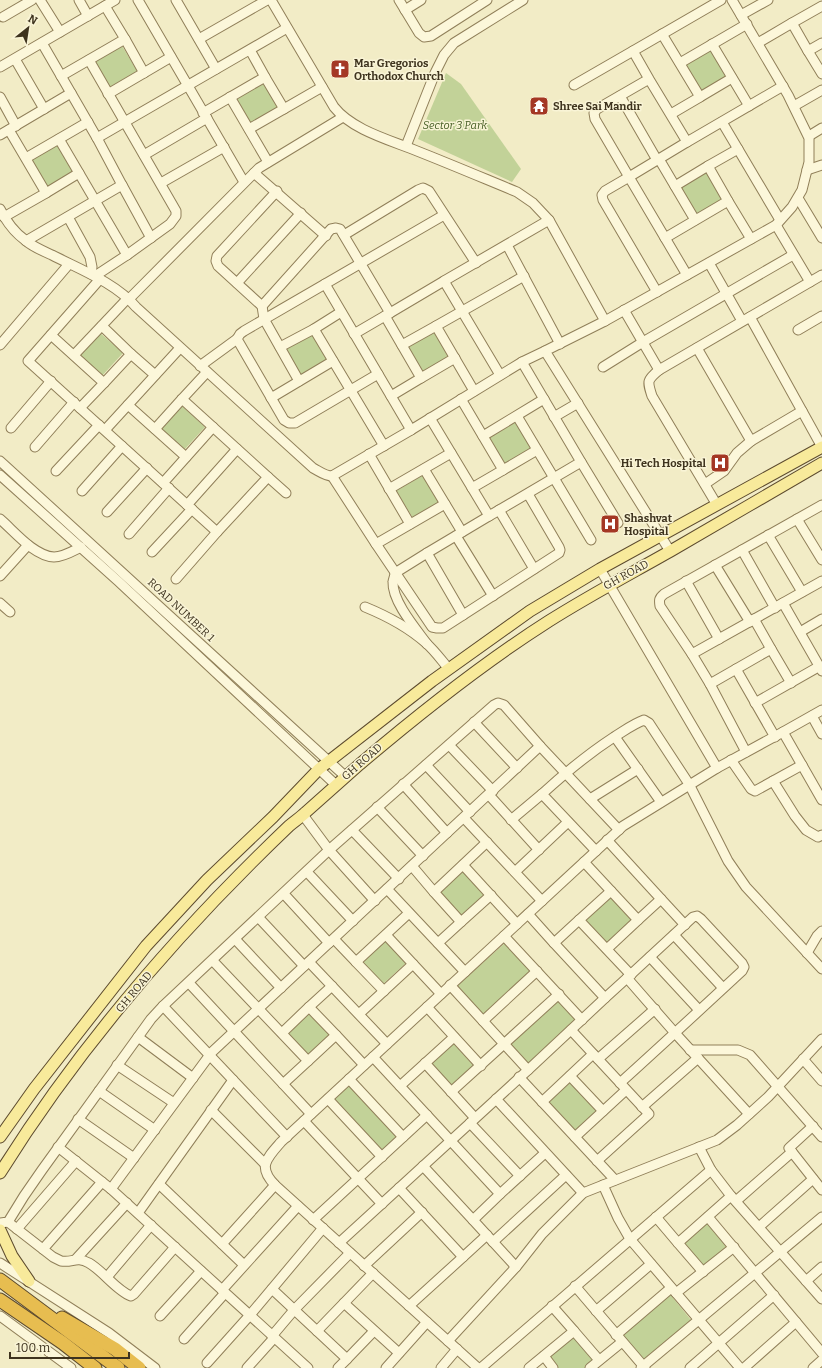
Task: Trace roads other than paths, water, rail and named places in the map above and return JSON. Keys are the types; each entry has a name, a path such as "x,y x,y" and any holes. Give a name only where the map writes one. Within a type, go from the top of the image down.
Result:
{"highway":[{"path":"0,1280 118,1368"},
{"path":"0,1300 63,1343 95,1368"},
{"path":"33,1305 69,1321 116,1349 139,1368"}],"main road":[{"name":"GH ROAD","path":"0,1137 34,1089 146,946 208,880 273,817 319,769 449,669 530,611 600,569 822,447"},
{"name":"GH ROAD","path":"0,1173 28,1129 80,1057 141,982 218,897 292,823 346,776 397,733 475,672 548,622 609,584 670,551 822,463"},
{"path":"3,1225 12,1256 29,1281"}],"street":[{"path":"1,16 32,0"},
{"path":"40,0 60,32"},
{"path":"79,0 88,16"},
{"path":"0,67 115,0"},
{"path":"138,0 244,182"},
{"path":"176,0 216,69"},
{"path":"199,39 266,0"},
{"path":"270,0 334,107 343,117 358,126 516,192 533,203 549,220 605,321"},
{"path":"399,0 419,33 424,37 431,36 485,0"},
{"path":"405,10 421,0"},
{"path":"406,146 444,55 454,43 522,0"},
{"path":"574,86 721,0"},
{"path":"79,173 46,193 2,213 16,233 26,241 95,276 129,299 180,348 312,468 332,476 411,430 522,362 605,321 751,239 778,222 792,207 802,190 810,162 809,136 783,86 732,0"},
{"path":"741,15 768,0"},
{"path":"105,6 144,73"},
{"path":"758,43 822,6"},
{"path":"792,23 822,74"},
{"path":"680,63 747,24"},
{"path":"97,138 287,28"},
{"path":"662,34 700,97"},
{"path":"61,76 125,39"},
{"path":"42,43 97,138 151,238"},
{"path":"808,50 822,43"},
{"path":"712,44 749,106"},
{"path":"250,50 284,109"},
{"path":"633,51 687,142"},
{"path":"108,94 171,57"},
{"path":"15,59 44,109"},
{"path":"88,60 161,183 176,211 176,216 170,224 95,276 51,335 28,360 217,532"},
{"path":"144,155 205,116 230,97 266,77"},
{"path":"671,114 732,78"},
{"path":"650,79 597,109 594,113 595,119 687,275"},
{"path":"657,292 603,200 602,195 605,191 658,159 783,86"},
{"path":"249,129 322,87"},
{"path":"794,106 822,90"},
{"path":"0,135 71,93"},
{"path":"620,96 695,220"},
{"path":"230,97 268,162"},
{"path":"0,98 26,158 46,193"},
{"path":"74,355 259,168 343,117"},
{"path":"26,158 88,122"},
{"path":"722,122 778,222 793,255 810,282"},
{"path":"809,136 822,128"},
{"path":"59,139 127,255"},
{"path":"161,183 224,147"},
{"path":"675,186 738,149"},
{"path":"807,170 822,165"},
{"path":"708,166 751,239"},
{"path":"254,173 277,191 326,236"},
{"path":"26,241 122,185"},
{"path":"344,235 423,188 428,191 476,263"},
{"path":"277,191 218,256 216,261 218,266 262,306 264,319 299,381"},
{"path":"798,198 822,238"},
{"path":"665,238 728,200"},
{"path":"237,283 301,213"},
{"path":"155,429 182,399 203,369 237,339 240,334 444,215"},
{"path":"68,217 90,257 95,276"},
{"path":"354,334 549,220"},
{"path":"262,306 331,229 340,229 361,263 388,314 402,345 421,378"},
{"path":"507,245 560,344"},
{"path":"603,367 642,342 793,255"},
{"path":"709,263 726,293 746,319 822,447"},
{"path":"0,345 69,264"},
{"path":"717,505 652,396 648,384 650,378 659,370 822,275"},
{"path":"402,345 524,276"},
{"path":"444,281 500,375"},
{"path":"325,284 411,430"},
{"path":"624,310 659,370"},
{"path":"280,347 314,329 341,312"},
{"path":"798,330 822,316"},
{"path":"102,326 155,375"},
{"path":"436,326 474,391"},
{"path":"314,329 384,446"},
{"path":"51,335 104,383"},
{"path":"237,339 284,420 289,423 294,423 378,374"},
{"path":"56,471 128,405 180,348"},
{"path":"697,348 751,441"},
{"path":"545,351 670,551"},
{"path":"35,447 77,405 104,383 131,354"},
{"path":"391,396 455,358"},
{"path":"271,398 333,361"},
{"path":"522,362 618,523"},
{"path":"11,428 51,381"},
{"path":"182,399 286,493"},
{"path":"461,399 503,470"},
{"path":"483,436 544,399"},
{"path":"554,417 578,403"},
{"path":"128,405 186,457"},
{"path":"705,484 724,471 737,453 751,441 802,411"},
{"path":"517,416 591,540"},
{"path":"430,418 489,516"},
{"path":"129,534 186,457 213,428"},
{"path":"82,491 122,446"},
{"path":"152,552 237,449"},
{"path":"472,488 537,450"},
{"path":"390,489 451,453"},
{"path":"369,454 410,524"},
{"name":"ROAD NUMBER 1","path":"0,461 346,776"},
{"path":"449,669 427,644 397,598 393,583 395,573 582,462"},
{"path":"106,512 147,468"},
{"path":"424,468 445,504 459,534 493,596"},
{"name":"ROAD NUMBER 1","path":"0,475 81,548 336,785"},
{"path":"332,476 432,627 437,628 443,628 555,556 560,550 528,494"},
{"path":"176,579 268,477"},
{"path":"376,544 445,504"},
{"path":"746,752 710,684 660,606 660,597 822,505"},
{"path":"499,510 534,569"},
{"path":"797,519 822,560"},
{"path":"2,524 39,552 54,557 81,548"},
{"path":"768,535 802,592"},
{"path":"0,576 28,545"},
{"path":"742,550 779,605 800,632 821,668 755,703"},
{"path":"427,553 463,615"},
{"path":"715,565 771,649 791,683"},
{"path":"600,569 717,768"},
{"path":"686,581 720,639"},
{"path":"692,654 822,581"},
{"path":"0,603 10,612"},
{"path":"365,607 384,614 427,644"},
{"path":"800,632 822,619"},
{"path":"710,684 771,649"},
{"path":"736,669 775,737"},
{"path":"176,1248 131,1296 126,1294 90,1264 76,1259 61,1261 43,1250 17,1229 3,1225 98,1091 163,1006 259,918 329,850 474,722 498,703 504,705 618,830"},
{"path":"711,1170 480,1368 275,1185 267,1177 265,1164 268,1156 286,1137 618,830 689,784 822,710"},
{"path":"812,716 822,734"},
{"path":"511,820 565,773 637,722 644,720 649,723 689,784 728,861 746,888 822,969"},
{"path":"474,722 517,768"},
{"path":"783,732 822,798"},
{"path":"615,737 661,802"},
{"path":"449,745 491,793 511,820 539,850"},
{"path":"111,1189 210,1055 540,746"},
{"path":"730,760 751,789 755,791 802,765"},
{"path":"426,765 487,842 542,901"},
{"path":"590,800 638,769"},
{"path":"773,782 806,830 818,836 822,834"},
{"path":"403,784 447,833"},
{"path":"542,794 596,851"},
{"path":"377,807 423,856"},
{"path":"303,815 329,850 375,901"},
{"path":"516,872 568,822"},
{"path":"352,830 399,878"},
{"path":"607,840 685,925"},
{"path":"434,892 487,842"},
{"path":"584,862 638,920"},
{"path":"463,865 517,924"},
{"path":"412,866 461,922"},
{"path":"307,872 353,921"},
{"path":"387,889 465,972"},
{"path":"554,943 611,891"},
{"path":"284,894 332,941 356,962 384,991"},
{"path":"438,943 490,895"},
{"path":"607,949 661,899"},
{"path":"356,962 410,913"},
{"path":"528,914 606,998"},
{"path":"339,1243 629,976 694,917 697,916 742,963 744,967 742,971 675,1033 623,1086 603,1111 575,1137"},
{"path":"259,918 332,986 387,1044"},
{"path":"579,920 607,949 675,1033 749,1114"},
{"path":"807,953 817,936 822,931"},
{"path":"386,935 441,994"},
{"path":"674,935 723,988"},
{"path":"504,936 582,1020"},
{"path":"236,939 281,988"},
{"path":"650,957 699,1010"},
{"path":"213,961 308,1061"},
{"path":"359,1014 413,964"},
{"path":"483,1021 537,971"},
{"path":"189,983 283,1084 358,1179 382,1204"},
{"path":"282,1033 332,986"},
{"path":"450,986 528,1070"},
{"path":"451,1092 559,994"},
{"path":"163,1006 286,1137"},
{"path":"309,1007 364,1066"},
{"path":"427,1007 480,1066"},
{"path":"542,1102 570,1076 655,1009"},
{"path":"571,1030 649,1114 597,1161"},
{"path":"283,1084 336,1035"},
{"path":"138,1037 194,1078"},
{"path":"400,1086 454,1037"},
{"path":"448,1341 516,1267 542,1234 583,1193 717,1140 737,1126 778,1086 822,1039"},
{"path":"690,1050 744,1051 750,1055 822,1137"},
{"path":"373,1057 500,1194"},
{"path":"642,1107 698,1058"},
{"path":"803,1059 822,1081"},
{"path":"424,1063 451,1092 473,1121 520,1176"},
{"path":"117,1065 174,1104"},
{"path":"570,1076 603,1111"},
{"path":"520,1077 615,1180"},
{"path":"349,1079 404,1137"},
{"path":"138,1213 233,1080"},
{"path":"98,1091 154,1130"},
{"path":"328,1099 382,1157"},
{"path":"496,1099 583,1193"},
{"path":"211,1110 265,1164"},
{"path":"313,1220 427,1115"},
{"path":"78,1119 134,1158"},
{"path":"813,1126 788,1148 822,1190"},
{"path":"58,1147 127,1203 250,1315 273,1337 297,1364 308,1368"},
{"path":"699,1147 711,1170 734,1199 822,1299"},
{"path":"678,1243 708,1217 734,1199 792,1152"},
{"path":"473,1220 545,1153"},
{"path":"17,1229 76,1162"},
{"path":"423,1166 516,1267"},
{"path":"409,1306 463,1257 490,1238 566,1175"},
{"path":"759,1227 813,1179"},
{"path":"43,1250 102,1182"},
{"path":"159,1184 244,1265"},
{"path":"222,1244 275,1185"},
{"path":"603,1185 618,1218 630,1239 740,1368"},
{"path":"399,1188 463,1257"},
{"path":"76,1259 127,1203"},
{"path":"184,1339 224,1292 244,1265 298,1206"},
{"path":"364,1266 422,1212"},
{"path":"656,1217 703,1272"},
{"path":"708,1217 822,1353"},
{"path":"575,1286 643,1367 780,1251 821,1221"},
{"path":"107,1277 151,1225"},
{"path":"207,1363 250,1315 323,1228"},
{"path":"590,1368 600,1360 619,1338 674,1290 703,1272 734,1247"},
{"path":"247,1368 294,1310 350,1253"},
{"path":"0,1263 109,1333 156,1368"},
{"path":"596,1311 651,1264"},
{"path":"806,1281 822,1267"},
{"path":"160,1316 201,1271"},
{"path":"317,1331 373,1274"},
{"path":"272,1289 347,1359"},
{"path":"694,1367 774,1295"},
{"path":"344,1303 399,1353"},
{"path":"552,1306 600,1360"},
{"path":"0,1316 71,1368"},
{"path":"386,1368 427,1322"},
{"path":"744,1368 796,1322"},
{"path":"338,1368 374,1331"},
{"path":"529,1368 574,1332"},
{"path":"441,1368 457,1349"},
{"path":"544,1356 553,1368"},
{"path":"813,1368 822,1360"}],"place":[{"name":"Mar Gregorios Orthodox Church","path":"340,69"},
{"name":"Shree Sai Mandir","path":"539,106"},
{"name":"Hi Tech Hospital","path":"720,463"},
{"name":"Shashvat Hospital","path":"610,524"}],"park label":[{"name":"Sector 3 Park","path":"455,125"}]}
